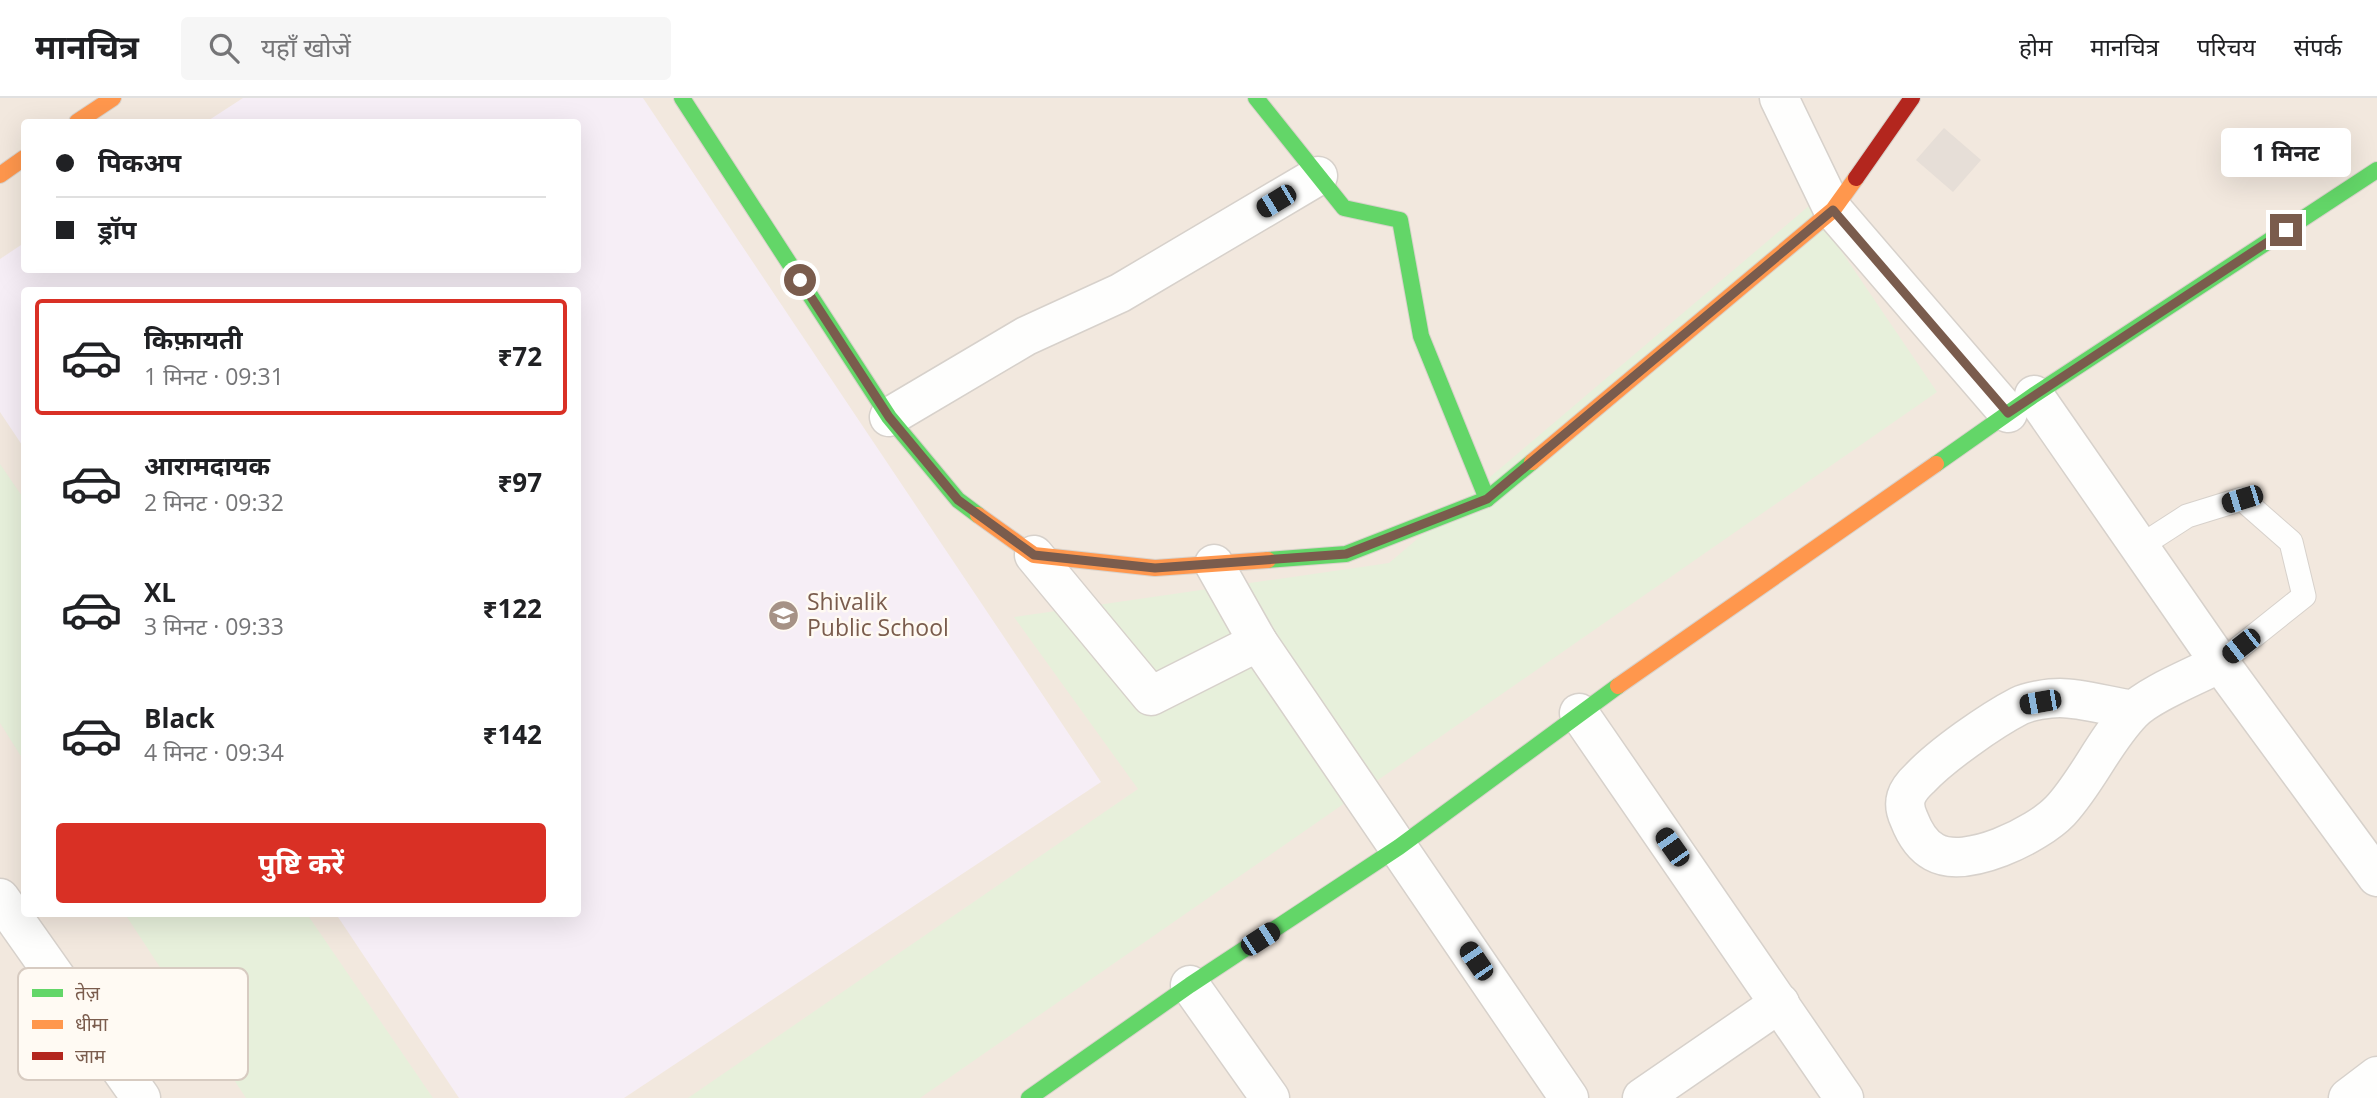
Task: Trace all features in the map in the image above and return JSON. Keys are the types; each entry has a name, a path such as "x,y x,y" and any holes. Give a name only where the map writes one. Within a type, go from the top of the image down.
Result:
{"street":[{"path":"82,119 113,98"},
{"path":"682,98 889,417 958,500 1034,555 1151,696 1258,642"},
{"path":"1256,98 1344,208 1401,220 1421,336 1487,499"},
{"path":"1779,98 1833,210 2021,404 2139,547 2220,663 2374,866"},
{"path":"1034,555 1155,568 1346,554 1487,499 1833,210 1912,98"},
{"path":"0,175 21,160"},
{"path":"1029,1098 1190,985 1399,847 1580,713 2021,404 2377,170"},
{"path":"889,417 1026,336 1120,293 1318,176"},
{"path":"1214,564 1258,642 1569,1098"},
{"path":"2134,710 2060,698 2021,705 1930,767 1914,783 1905,796 1903,807 1916,836 1935,853 1969,856 1996,849 2032,831 2058,813 2080,787 2114,734 2134,710 2220,663"},
{"path":"1580,713 1844,1098"},
{"path":"0,898 49,968"},
{"path":"1190,985 1270,1098"},
{"path":"1642,1098 1780,1003"},
{"path":"2348,1098 2377,1076"},
{"path":"128,1080 141,1098"}],"lane":[{"path":"2139,547 2187,516 2242,499 2291,542 2304,596 2220,663"}],"shaded area":[{"path":"0,98 2377,98 2377,1098 0,1098"},
{"name":"Shivalik Public School","path":"243,98 643,98 1101,782 624,1098 459,1098 338,917 581,917 581,287 21,287 21,444 0,412 0,259 21,245 21,273 581,273 581,119 211,119"}],"green space":[{"path":"1810,205 1937,392 920,1098 688,1098 1138,789 1014,617 1389,563"},
{"path":"0,464 21,495 21,756 0,723"},
{"path":"127,917 309,917 433,1098 246,1098 234,1080 248,1080 248,968 161,968"}],"building":[{"path":"1944,128 1981,160 1953,192 1916,160"}],"traffic: fast":[{"path":"682,98 889,417 958,500 978,515"},
{"path":"1256,98 1344,208 1400,220 1421,336 1487,499 1532,462"},
{"path":"1936,464 2034,395 2377,170"},
{"path":"1268,560 1346,554 1487,499"},
{"path":"1029,1098 1190,985 1399,847 1618,686"}],"traffic: slow":[{"path":"82,119 113,98"},
{"path":"0,175 21,160"},
{"path":"1532,462 1833,210 1856,178"},
{"path":"1618,686 1936,464"},
{"path":"978,515 1034,555 1155,568 1268,560"}],"traffic: jam":[{"path":"1856,178 1912,98"}],"place":[{"name":"Shivalik Public School","path":"784,615"}],"route":[{"path":"800,280 889,417 958,500 1034,555 1155,568 1346,554 1487,499 1833,210 2008,413 2286,230"}]}
